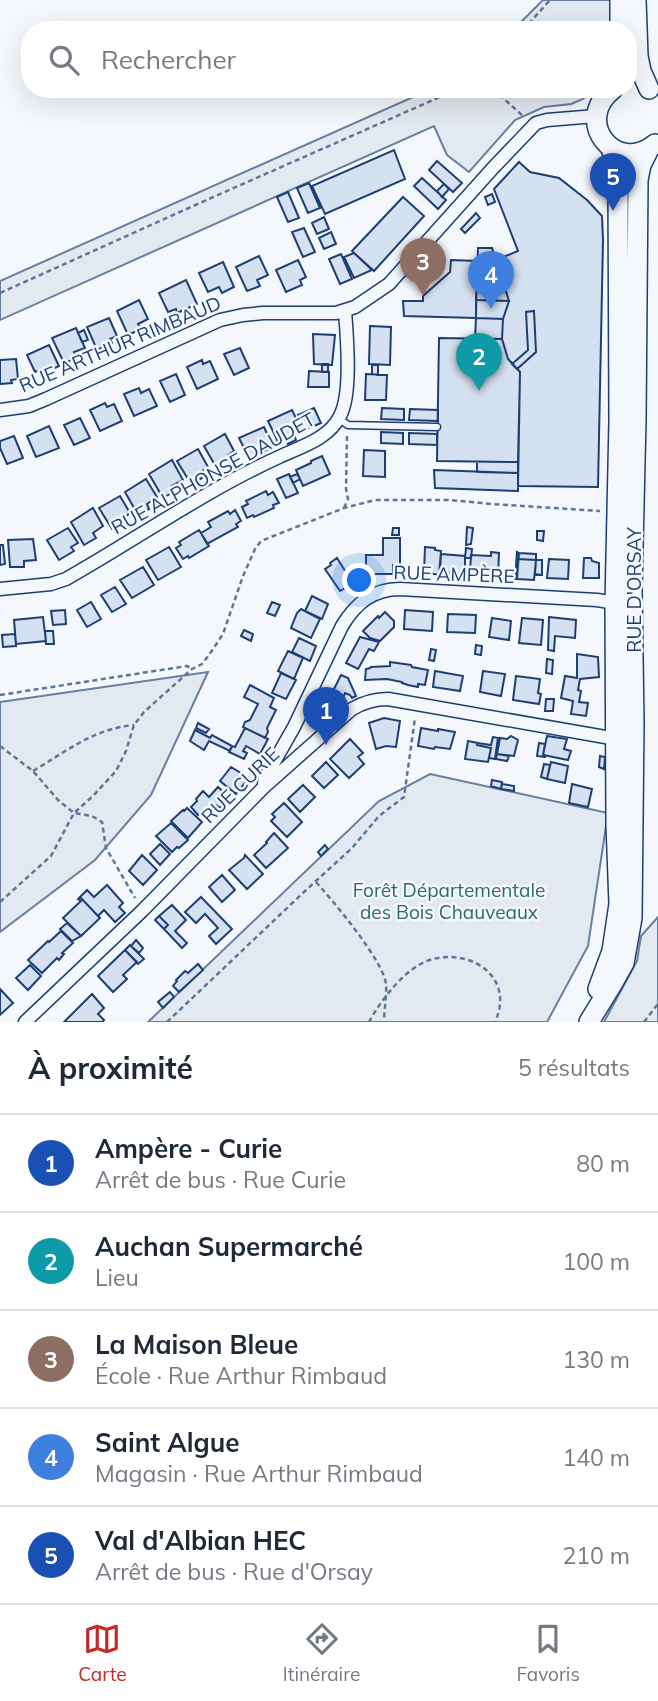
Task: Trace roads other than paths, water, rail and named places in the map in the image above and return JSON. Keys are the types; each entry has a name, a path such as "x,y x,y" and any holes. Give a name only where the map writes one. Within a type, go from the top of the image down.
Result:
{"main road":[{"path":"620,0 620,21"},
{"path":"636,0 637,21"},
{"path":"637,28 641,71 653,93"},
{"path":"637,85 653,93"},
{"path":"596,116 602,98"},
{"name":"RUE D'ORSAY","path":"589,1022 624,963 632,918 634,722 617,512 618,180 611,148 602,139 596,116"},
{"path":"611,148 630,154 640,153 654,145"},
{"name":"RUE D'ORSAY","path":"582,1022 604,977 616,932 619,904 616,739 636,407 638,180 641,165 654,145"}],"street":[{"name":"RUE ARTHUR RIMBAUD","path":"0,410 29,406 220,320 263,313 336,313 355,307 389,284 532,127 540,121 596,116"},
{"name":"RUE ALPHONSE DAUDET","path":"0,589 51,584 66,579 237,477 316,440 336,423 347,397 345,311"},
{"name":"RUE AMPÈRE","path":"264,787 265,778 294,726 342,626 351,611 372,595 386,589 400,589 597,600 624,605"},
{"name":"RUE CURIE","path":"25,1022 142,911 264,787 352,709 365,702 388,699 616,739"},
{"path":"616,739 634,722"}],"lane":[{"path":"336,423 437,427"}],"place":[{"name":"Val d'Albian HEC","path":"613,211"},
{"name":"La Maison Bleue","path":"423,296"},
{"name":"Saint Algue","path":"491,309"},
{"name":"Auchan Supermarché","path":"479,391"},
{"name":"Ampère - Curie","path":"326,745"}],"park label":[{"name":"Forêt Départementale des Bois Chauveaux","path":"449,901"}]}
